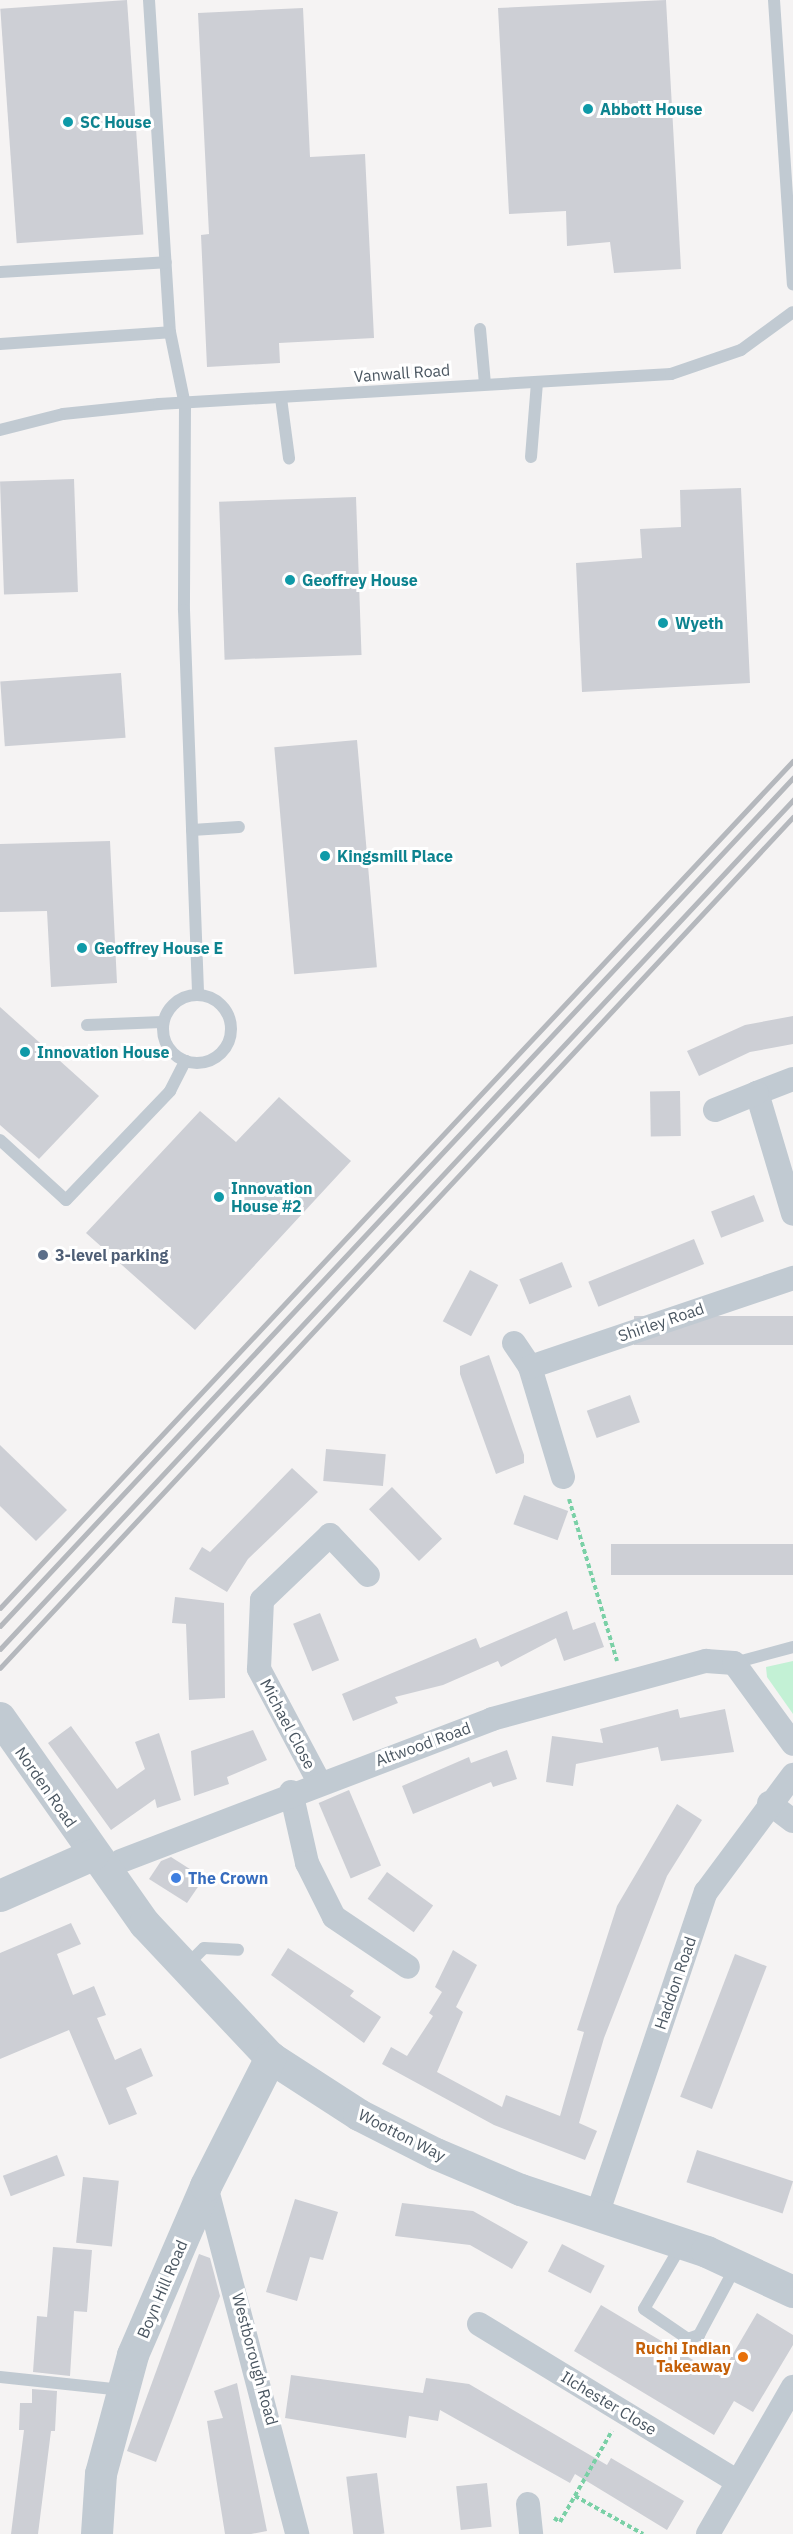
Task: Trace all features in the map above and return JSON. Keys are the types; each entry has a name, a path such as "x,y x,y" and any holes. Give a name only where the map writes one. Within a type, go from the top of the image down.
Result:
{"street":[{"path":"715,1110 793,1079"},
{"path":"757,1093 793,1214"},
{"name":"Shirley Road","path":"530,1366 793,1278"},
{"path":"514,1343 530,1366 563,1477"},
{"name":"Michael Close","path":"319,1782 259,1669 262,1599 330,1535 368,1575"},
{"name":"Altwood Road","path":"107,1858 503,1716 706,1661 734,1663"},
{"path":"734,1663 793,1744"},
{"name":"Norden Road","path":"0,1718 107,1858"},
{"name":"Haddon Road","path":"598,2212 706,1892 769,1803 793,1775"},
{"path":"291,1792 307,1863 334,1917 408,1967"},
{"path":"769,1803 793,1821"},
{"path":"0,1896 107,1858"},
{"name":"Wootton Way","path":"107,1858 146,1924 271,2058 359,2115 436,2154 521,2190 598,2212 677,2254 731,2276 793,2292"},
{"name":"Boyn Hill Road","path":"97,2534 101,2474 133,2355 206,2186 271,2058"},
{"name":"Westborough Road","path":"206,2186 297,2534"},
{"name":"Ilchester Close","path":"479,2324 738,2482"},
{"path":"710,2533 793,2387"},
{"path":"528,2504 531,2534"}],"lane":[{"path":"148,0 170,332 185,405 184,610 198,994"},
{"path":"774,0 787,140 793,284"},
{"path":"0,273 166,262"},
{"name":"Vanwall Road","path":"0,430 63,414 485,384 671,374 741,350 793,312"},
{"path":"480,329 485,384"},
{"path":"0,344 170,332"},
{"path":"531,457 537,382"},
{"path":"281,398 289,458"},
{"path":"192,830 239,827"},
{"path":"198,994 221,1004 230,1036 215,1058 185,1061 168,1048 162,1022 179,999 198,994"},
{"path":"87,1025 162,1022"},
{"path":"0,1140 66,1200 170,1091 185,1061"},
{"name":"Altwood Road","path":"734,1663 793,1647"},
{"path":"186,1966 204,1948 238,1950"},
{"path":"677,2254 644,2309 688,2339 699,2335 731,2276"},
{"path":"0,2377 124,2390"}],"path":[{"path":"563,1477 619,1668"},
{"path":"623,2412 575,2496 643,2534"}],"green space":[{"path":"793,1661 793,1714 767,1677 766,1667"}],"building":[{"name":"SC House","path":"127,0 143,234 17,243 0,9"},
{"name":"Abbott House","path":"666,0 681,269 614,273 610,242 567,246 566,211 509,214 498,8"},
{"path":"303,8 310,157 365,154 374,338 279,343 280,363 207,367 201,235 209,234 198,13"},
{"path":"74,479 78,592 4,595 0,482"},
{"name":"Wyeth","path":"741,488 750,683 582,692 576,563 642,558 640,529 681,527 680,490"},
{"name":"Geoffrey House","path":"356,497 362,655 225,660 219,502"},
{"path":"121,673 126,738 5,746 0,681"},
{"name":"Kingsmill Place","path":"357,740 377,967 294,974 274,747"},
{"name":"Geoffrey House E","path":"110,841 117,983 51,987 47,911 0,912 0,844"},
{"name":"Innovation House","path":"0,1007 99,1096 39,1159 0,1125"},
{"path":"793,1016 793,1044 750,1052 699,1076 687,1051 745,1025"},
{"path":"680,1091 681,1136 651,1137 650,1092"},
{"name":"Innovation House #2","path":"279,1097 351,1161 195,1330 86,1233 200,1111 236,1142"},
{"path":"754,1195 764,1221 721,1238 711,1211"},
{"path":"694,1239 704,1264 598,1307 588,1282"},
{"path":"562,1262 572,1287 529,1304 519,1279"},
{"path":"470,1270 498,1285 471,1336 443,1321"},
{"path":"634,1316 793,1316 793,1345 634,1345"},
{"path":"489,1355 524,1455 524,1463 496,1474 460,1374 460,1366"},
{"path":"630,1395 640,1422 597,1438 587,1411"},
{"path":"0,1445 67,1510 36,1541 0,1506"},
{"path":"326,1449 386,1454 383,1486 323,1481"},
{"path":"292,1468 318,1492 248,1559 227,1592 189,1569 202,1547 210,1552"},
{"path":"392,1487 442,1539 419,1561 369,1509"},
{"path":"524,1495 568,1511 558,1540 513,1524"},
{"path":"611,1544 793,1544 793,1575 611,1575"},
{"path":"175,1597 224,1603 225,1698 189,1700 186,1624 172,1623"},
{"path":"567,1611 573,1630 595,1622 604,1647 564,1661 556,1638 501,1667 498,1661 443,1685 395,1697 398,1703 353,1721 342,1694 476,1638 480,1648"},
{"path":"320,1613 339,1660 312,1671 293,1624"},
{"path":"678,1709 680,1718 725,1709 734,1752 661,1761 658,1747 576,1764 573,1786 546,1782 552,1736 603,1743 600,1729"},
{"path":"71,1726 117,1789 145,1769 135,1742 159,1733 181,1800 157,1808 155,1799 111,1830 48,1743"},
{"path":"253,1730 267,1760 227,1777 229,1784 194,1796 191,1751"},
{"path":"507,1750 517,1779 493,1787 491,1782 413,1814 402,1786 469,1757 471,1763"},
{"path":"349,1790 381,1865 351,1878 319,1803"},
{"path":"677,1804 702,1820 667,1876 604,2038 579,2123 597,2131 585,2160 494,2125 382,2064 391,2047 407,2056 433,2016 429,2013 442,1992 435,1987 453,1950 477,1965 456,2007 463,2012 437,2072 502,2107 506,2095 560,2116 584,2032 577,2030 617,1906"},
{"name":"The Crown","path":"171,1857 204,1878 187,1903 149,1879 161,1861"},
{"path":"387,1872 433,1906 414,1932 368,1899"},
{"path":"71,1923 81,1944 57,1954 73,1995 94,1986 106,2015 97,2018 115,2060 141,2048 153,2076 126,2088 137,2114 109,2125 69,2030 0,2059 0,1953"},
{"path":"288,1948 354,1991 350,1996 381,2017 364,2043 271,1975"},
{"path":"735,1954 767,1966 712,2109 680,2097"},
{"path":"697,2150 793,2181 783,2214 686,2182"},
{"path":"57,2155 65,2176 11,2196 3,2176"},
{"path":"83,2177 119,2181 112,2246 76,2243"},
{"path":"295,2199 338,2212 323,2260 310,2257 297,2301 266,2292"},
{"path":"402,2203 473,2211 528,2242 512,2269 470,2245 395,2236"},
{"path":"562,2244 605,2266 591,2293 548,2272"},
{"path":"53,2247 92,2250 87,2312 74,2311 70,2376 33,2372 37,2316 47,2317"},
{"path":"199,2254 210,2258 220,2296 156,2462 127,2451"},
{"path":"601,2305 720,2376 757,2313 793,2335 793,2345 753,2412 734,2401 714,2435 574,2351"},
{"path":"291,2375 423,2393 426,2378 469,2384 607,2465 611,2458 684,2501 667,2530 575,2474 570,2483 440,2410 438,2421 409,2416 406,2438 285,2418"},
{"path":"237,2383 267,2531 251,2534 225,2534 207,2421 223,2418 214,2391"},
{"path":"32,2389 57,2391 55,2431 51,2431 38,2534 11,2534 24,2430 19,2430 20,2403 32,2403"},
{"path":"377,2473 384,2534 353,2534 346,2477"},
{"path":"487,2483 492,2527 461,2530 456,2486"}],"railway":[{"path":"0,1608 793,761"},
{"path":"0,1626 793,778"},
{"path":"0,1649 793,800"},
{"path":"0,1668 793,817"}],"place":[{"name":"Abbott House","path":"588,109"},
{"name":"SC House","path":"68,122"},
{"name":"Geoffrey House","path":"290,580"},
{"name":"Wyeth","path":"663,623"},
{"name":"Kingsmill Place","path":"325,856"},
{"name":"Geoffrey House E","path":"82,948"},
{"name":"Innovation House","path":"25,1052"},
{"name":"Innovation House #2","path":"219,1197"},
{"name":"3-level parking","path":"43,1255"},
{"name":"The Crown","path":"176,1878"},
{"name":"Ruchi Indian Takeaway","path":"743,2357"}]}
